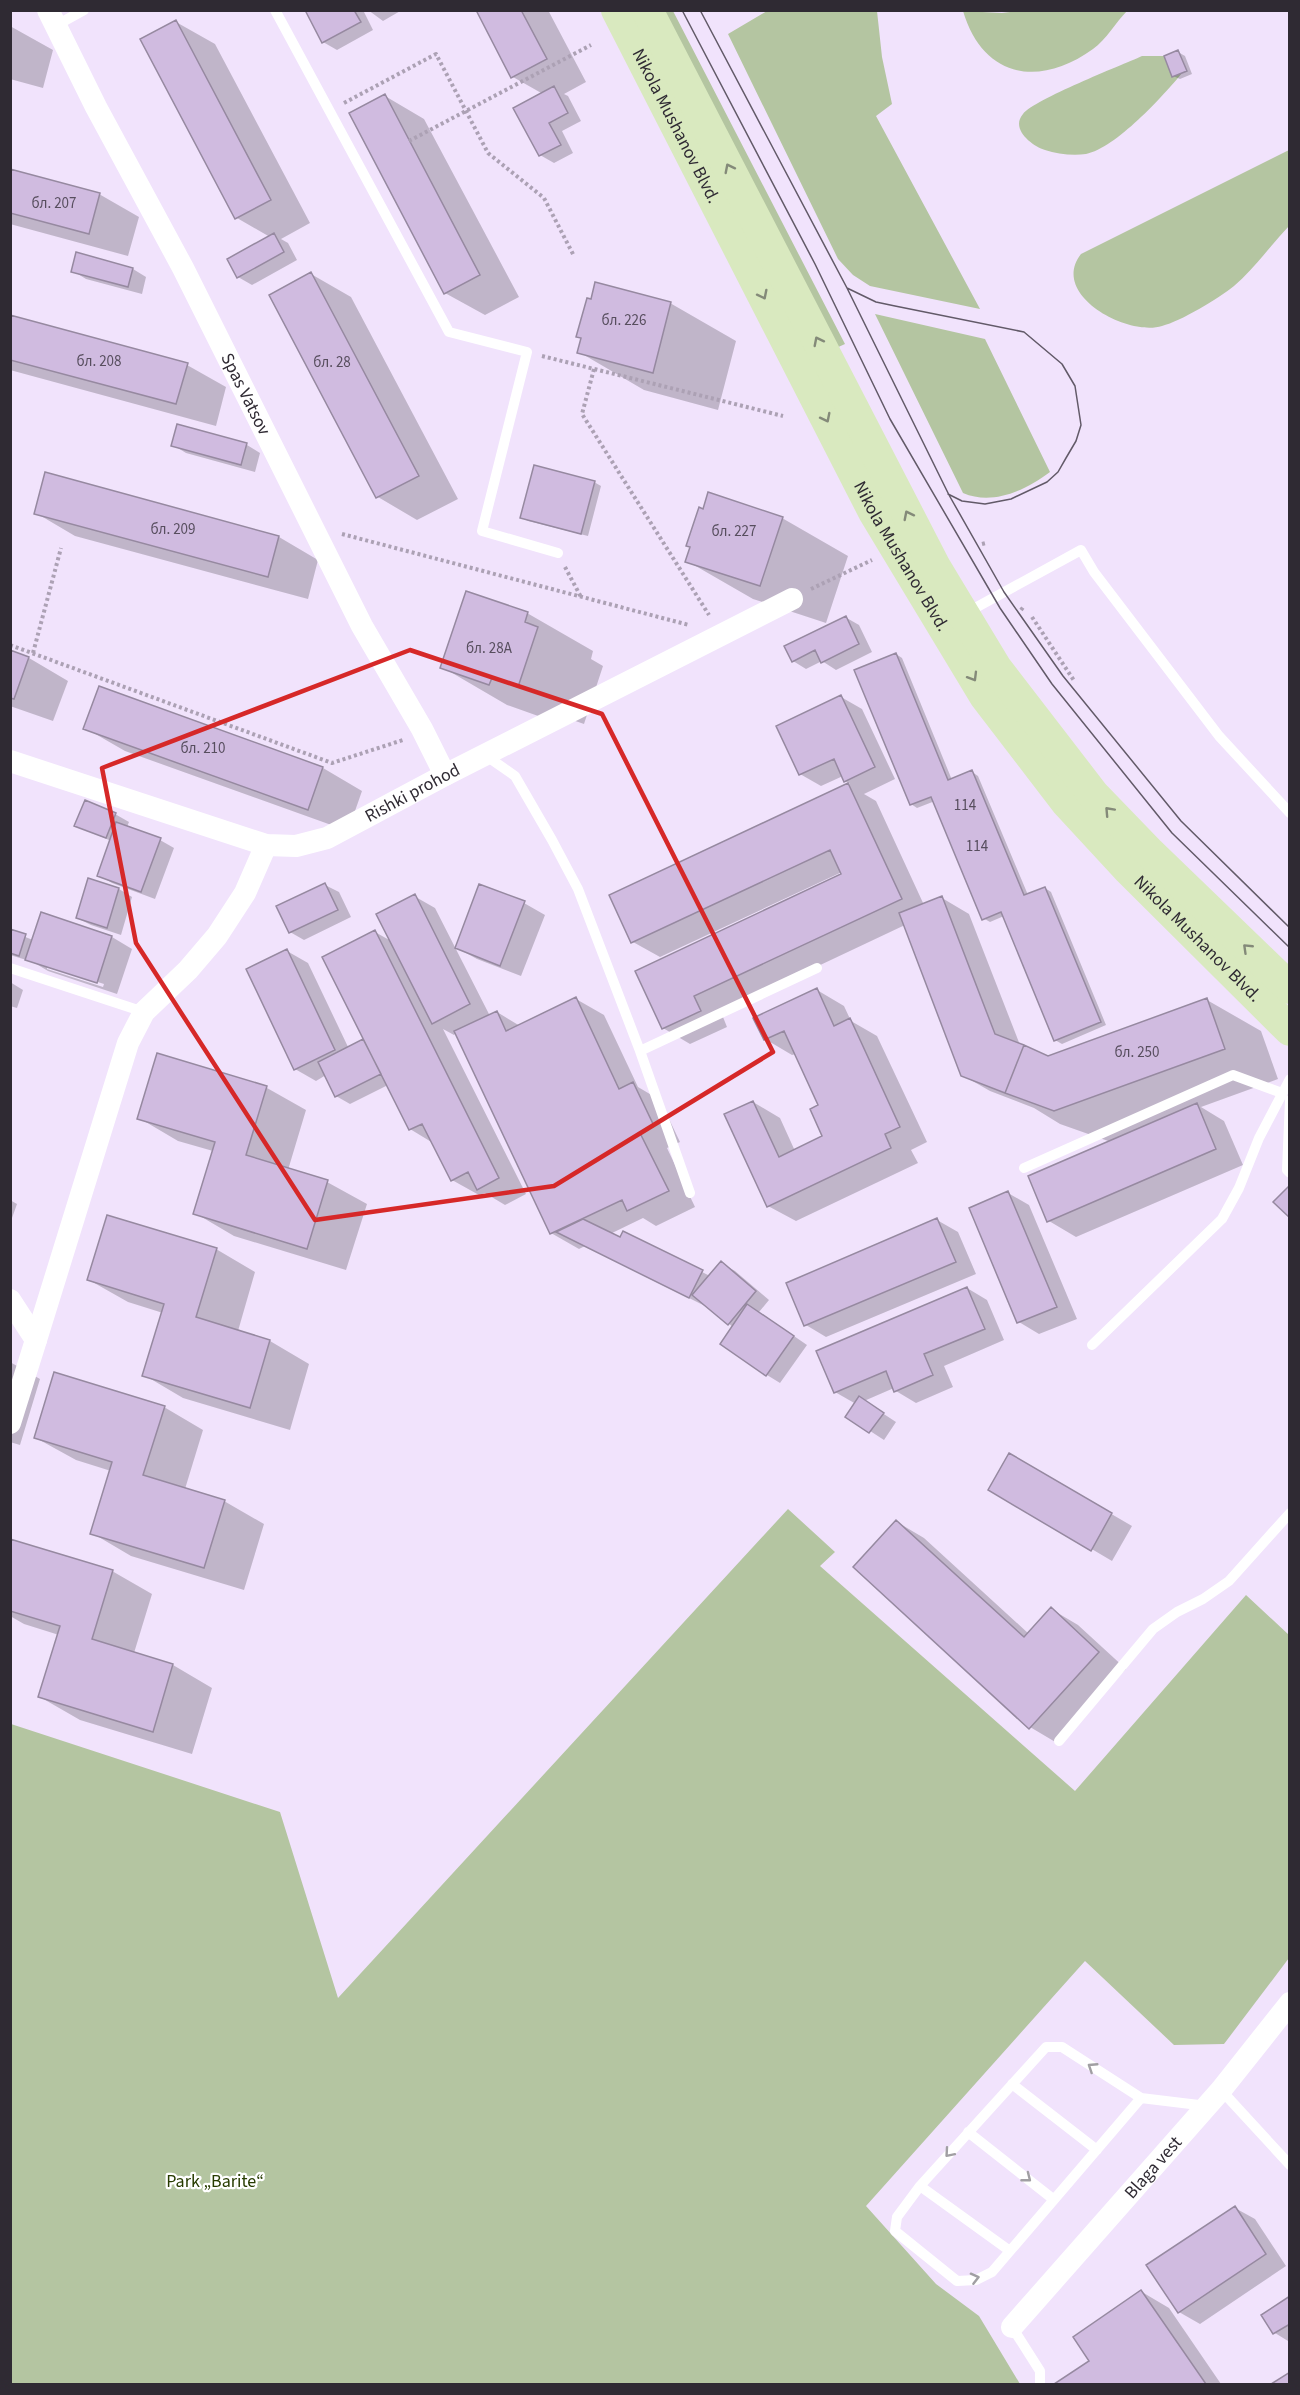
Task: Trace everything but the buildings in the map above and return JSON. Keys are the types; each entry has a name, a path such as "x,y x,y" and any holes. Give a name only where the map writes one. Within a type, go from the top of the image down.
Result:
{"main road":[{"name":"Nikola Mushanov Blvd.","path":"617,10 874,512 953,621 996,668 1093,794 1149,853 1290,988"},
{"name":"Nikola Mushanov Blvd.","path":"647,10 928,554 985,696 1067,803 1128,869 1290,1030"}],"street":[{"name":"Spas Vatsov","path":"52,18 96,106 183,268 362,626 422,729 445,775"},
{"name":"Rishki prohod","path":"10,760 266,845 296,846 327,838 445,775 792,599"},
{"path":"10,1423 128,1043 144,1012 188,970 217,936 245,893 266,845"},
{"path":"10,1300 36,1340"},
{"name":"Blaga vest","path":"1012,2327 1214,2098 1290,2003"}],"lane":[{"path":"52,18 84,10"},
{"path":"275,10 449,332 527,352 482,531 558,553"},
{"path":"953,621 1081,550 1094,572 1220,735 1290,813"},
{"path":"485,755 515,777 578,889 640,1051 690,1193"},
{"path":"10,968 144,1012"},
{"path":"640,1051 817,968"},
{"path":"1024,1168 1233,1075 1286,1096"},
{"path":"1290,1078 1286,1096 1287,1170 1290,1173"},
{"path":"1092,1345 1222,1219 1239,1188 1259,1138 1286,1096"},
{"path":"1059,1741 1153,1629 1228,1581 1290,1513"},
{"path":"1142,2098 992,2272 976,2280 957,2281 895,2231 897,2217 920,2186 1046,2047 1062,2047 1142,2098 1214,2098 1290,2165"},
{"path":"1012,2084 1097,2150"},
{"path":"968,2132 1053,2199"},
{"path":"920,2186 1010,2251"},
{"path":"1012,2327 1040,2371 1040,2385"}],"path":[{"path":"409,141 591,45"},
{"path":"330,111 436,54 488,153 543,198 574,256"},
{"path":"527,352 783,417"},
{"path":"594,369 582,414 721,634"},
{"path":"314,527 721,634"},
{"path":"33,653 62,548"},
{"path":"558,553 580,597"},
{"path":"792,599 862,564"},
{"path":"1032,617 1075,682"},
{"path":"10,645 332,764 401,741 422,729"}],"highlighted area":[{"path":"410,650 602,714 773,1052 554,1186 315,1220 136,943 102,768"}],"green space":[{"path":"1025,10 1127,11 1093,49 1053,69 1033,72 1015,70 999,63 984,51 972,33 963,11 1002,13"},
{"path":"658,11 673,11 845,344 834,349"},
{"path":"767,11 877,11 882,57 892,104 876,116 980,309 870,286 853,275 838,259 728,34"},
{"path":"1142,56 1164,56 1172,77 1183,72 1138,120 1111,142 1098,150 1076,155 1040,148 1024,136 1019,125 1020,120 1023,114 1031,108 1060,92"},
{"path":"1289,150 1289,226 1234,286 1179,319 1162,326 1147,328 1113,319 1097,310 1084,298 1075,284 1074,269 1081,254"},
{"path":"875,314 985,339 1050,472 1020,490 997,497 974,497 963,493"},
{"name":"Park „Barite“","path":"788,1509 835,1552 820,1566 1075,1791 1246,1595 1289,1635 1289,1958 1224,2044 1174,2045 1085,1961 866,2206 936,2284 979,2316 1020,2384 11,2384 11,1724 280,1812 338,1998"}],"tram line":[{"path":"682,10 815,264 890,419 1000,608 1052,684 1172,833 1290,948"},
{"path":"700,10 847,288 949,495 1004,592 1063,676 1181,821 1290,928"},
{"path":"847,288 876,302 1024,332 1062,364 1075,386 1081,425 1076,441 1058,472 1047,482 1011,499 985,504 962,501 948,494"}]}
